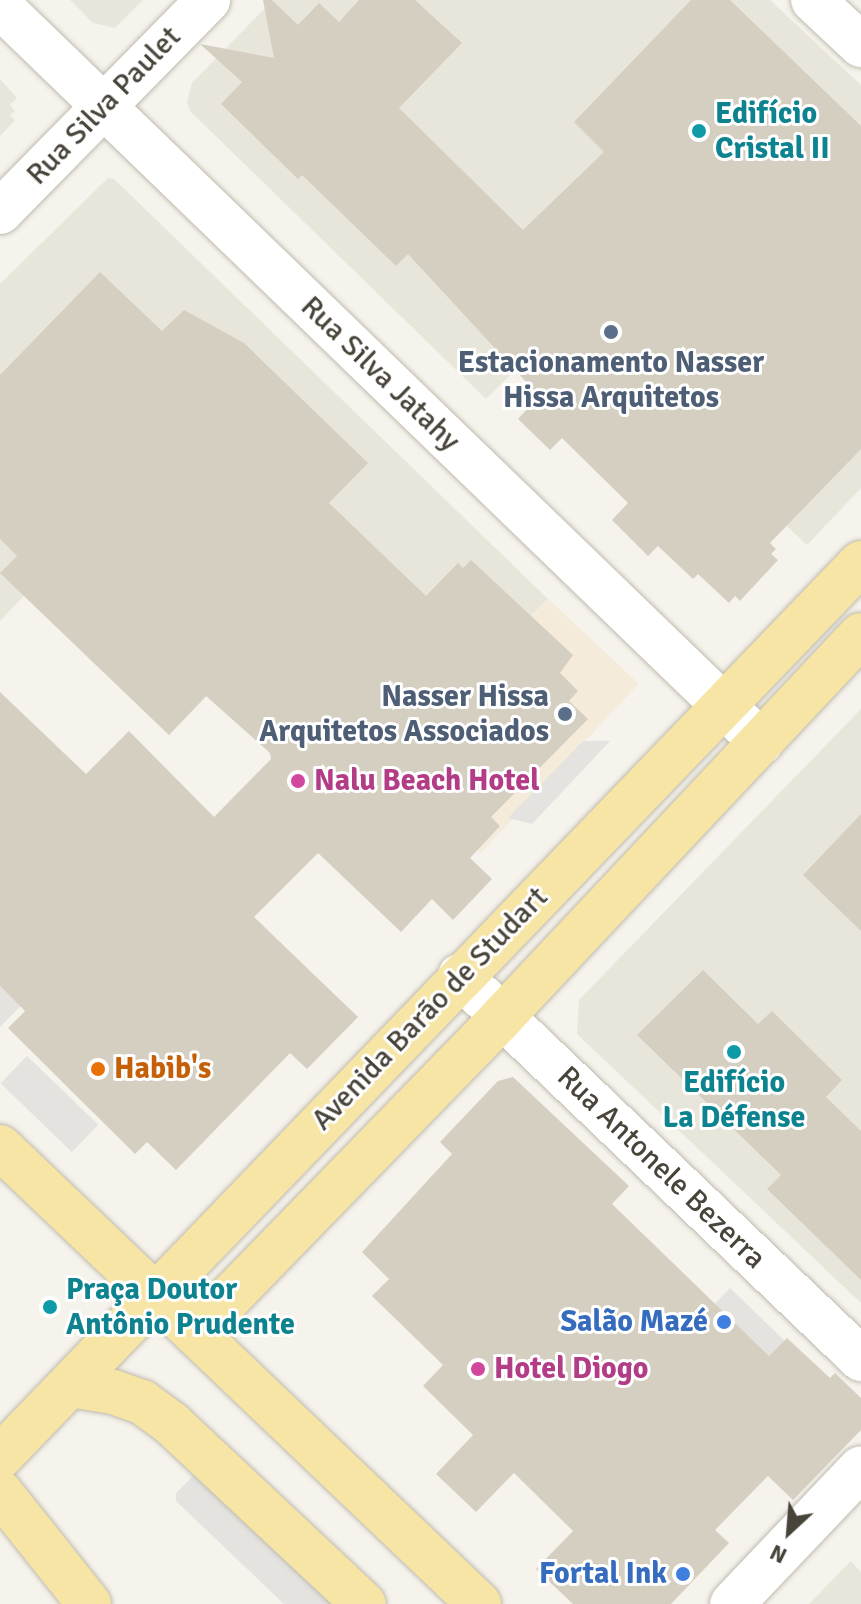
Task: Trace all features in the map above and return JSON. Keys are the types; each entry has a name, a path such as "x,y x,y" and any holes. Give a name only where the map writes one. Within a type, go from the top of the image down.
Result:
{"main road":[{"name":"Avenida Barão de Studart","path":"0,1457 158,1297 460,976 861,563"},
{"name":"Avenida Barão de Studart","path":"195,1333 502,1017 861,635"},
{"path":"0,1147 479,1604"},
{"path":"71,1385 113,1392 142,1402 172,1424 364,1604"},
{"path":"0,1492 89,1604"}],"street":[{"name":"Rua Silva Paulet","path":"0,212 208,0"},
{"path":"813,0 861,45"},
{"name":"Rua Silva Jatahy","path":"0,6 761,742"},
{"name":"Rua Antonele Bezerra","path":"460,976 861,1359"},
{"path":"732,1604 861,1468"}],"shaded area":[{"path":"70,0 143,0 115,28 93,23"},
{"path":"273,0 770,0 861,85 861,488 807,545 625,375 671,214 486,399 190,111 187,102 192,83"},
{"path":"0,79 17,98 10,105 15,111 10,115 15,120 0,136"},
{"path":"108,178 114,179 548,599 528,619 238,664 169,735 24,596 0,621 0,284"},
{"path":"548,599 639,684 480,853 390,769"},
{"path":"861,709 861,1303 577,1034 579,1000"},
{"path":"583,741 610,741 532,824 508,818"},
{"path":"0,986 21,1006 0,1027"},
{"path":"27,1056 98,1125 72,1152 1,1083"},
{"path":"730,1288 785,1341 769,1357 714,1305"},
{"path":"195,1474 332,1604 284,1604 176,1501 176,1493"},
{"path":"851,1561 861,1572 861,1604 809,1604"}],"building":[{"path":"263,0 272,0 298,25 319,3 339,22 359,0 415,0 462,43 399,108 523,230 604,152 574,122 691,0 730,0 861,126 861,449 770,543 776,549 771,554 778,560 740,601 735,596 729,603 698,574 693,579 658,546 648,556 612,520 628,503 562,438 550,450 518,419 539,396 408,254 396,266 302,175 298,179 221,104 242,82 200,44 274,58"},
{"path":"100,272 162,331 184,310 244,343 368,463 329,503 426,596 458,563 463,568 471,560 573,655 560,673 578,691 569,701 588,719 491,817 500,826 470,858 492,879 453,920 432,899 401,932 318,853 254,917 358,1017 307,1069 290,1053 176,1170 147,1142 135,1154 8,1028 25,1011 0,986 0,692 86,774 129,731 214,817 271,759 270,753 206,696 169,735 0,573 17,556 0,539 0,375"},
{"path":"861,814 861,931 803,875"},
{"name":"Edifício La Défense","path":"703,970 758,1024 772,1011 842,1080 826,1097 861,1131 861,1280 767,1189 781,1175 637,1035"},
{"path":"513,1077 629,1186 612,1204 769,1356 787,1338 830,1378 835,1373 861,1398 861,1430 793,1500 768,1476 715,1530 729,1543 671,1604 573,1604 536,1569 573,1531 514,1473 476,1512 436,1474 473,1435 423,1386 443,1365 372,1296 389,1279 362,1252 452,1154 440,1142 498,1081"}],"place":[{"name":"Edifício Cristal II","path":"699,131"},
{"name":"Estacionamento Nasser Hissa Arquitetos","path":"611,332"},
{"name":"Nasser Hissa Arquitetos Associados","path":"565,714"},
{"name":"Nalu Beach Hotel","path":"298,781"},
{"name":"Edifício La Défense","path":"734,1052"},
{"name":"Habib's","path":"98,1069"},
{"name":"Praça Doutor Antônio Prudente","path":"50,1307"},
{"name":"Salão Mazé","path":"724,1322"},
{"name":"Hotel Diogo","path":"478,1369"},
{"name":"Fortal Ink","path":"683,1574"}]}
